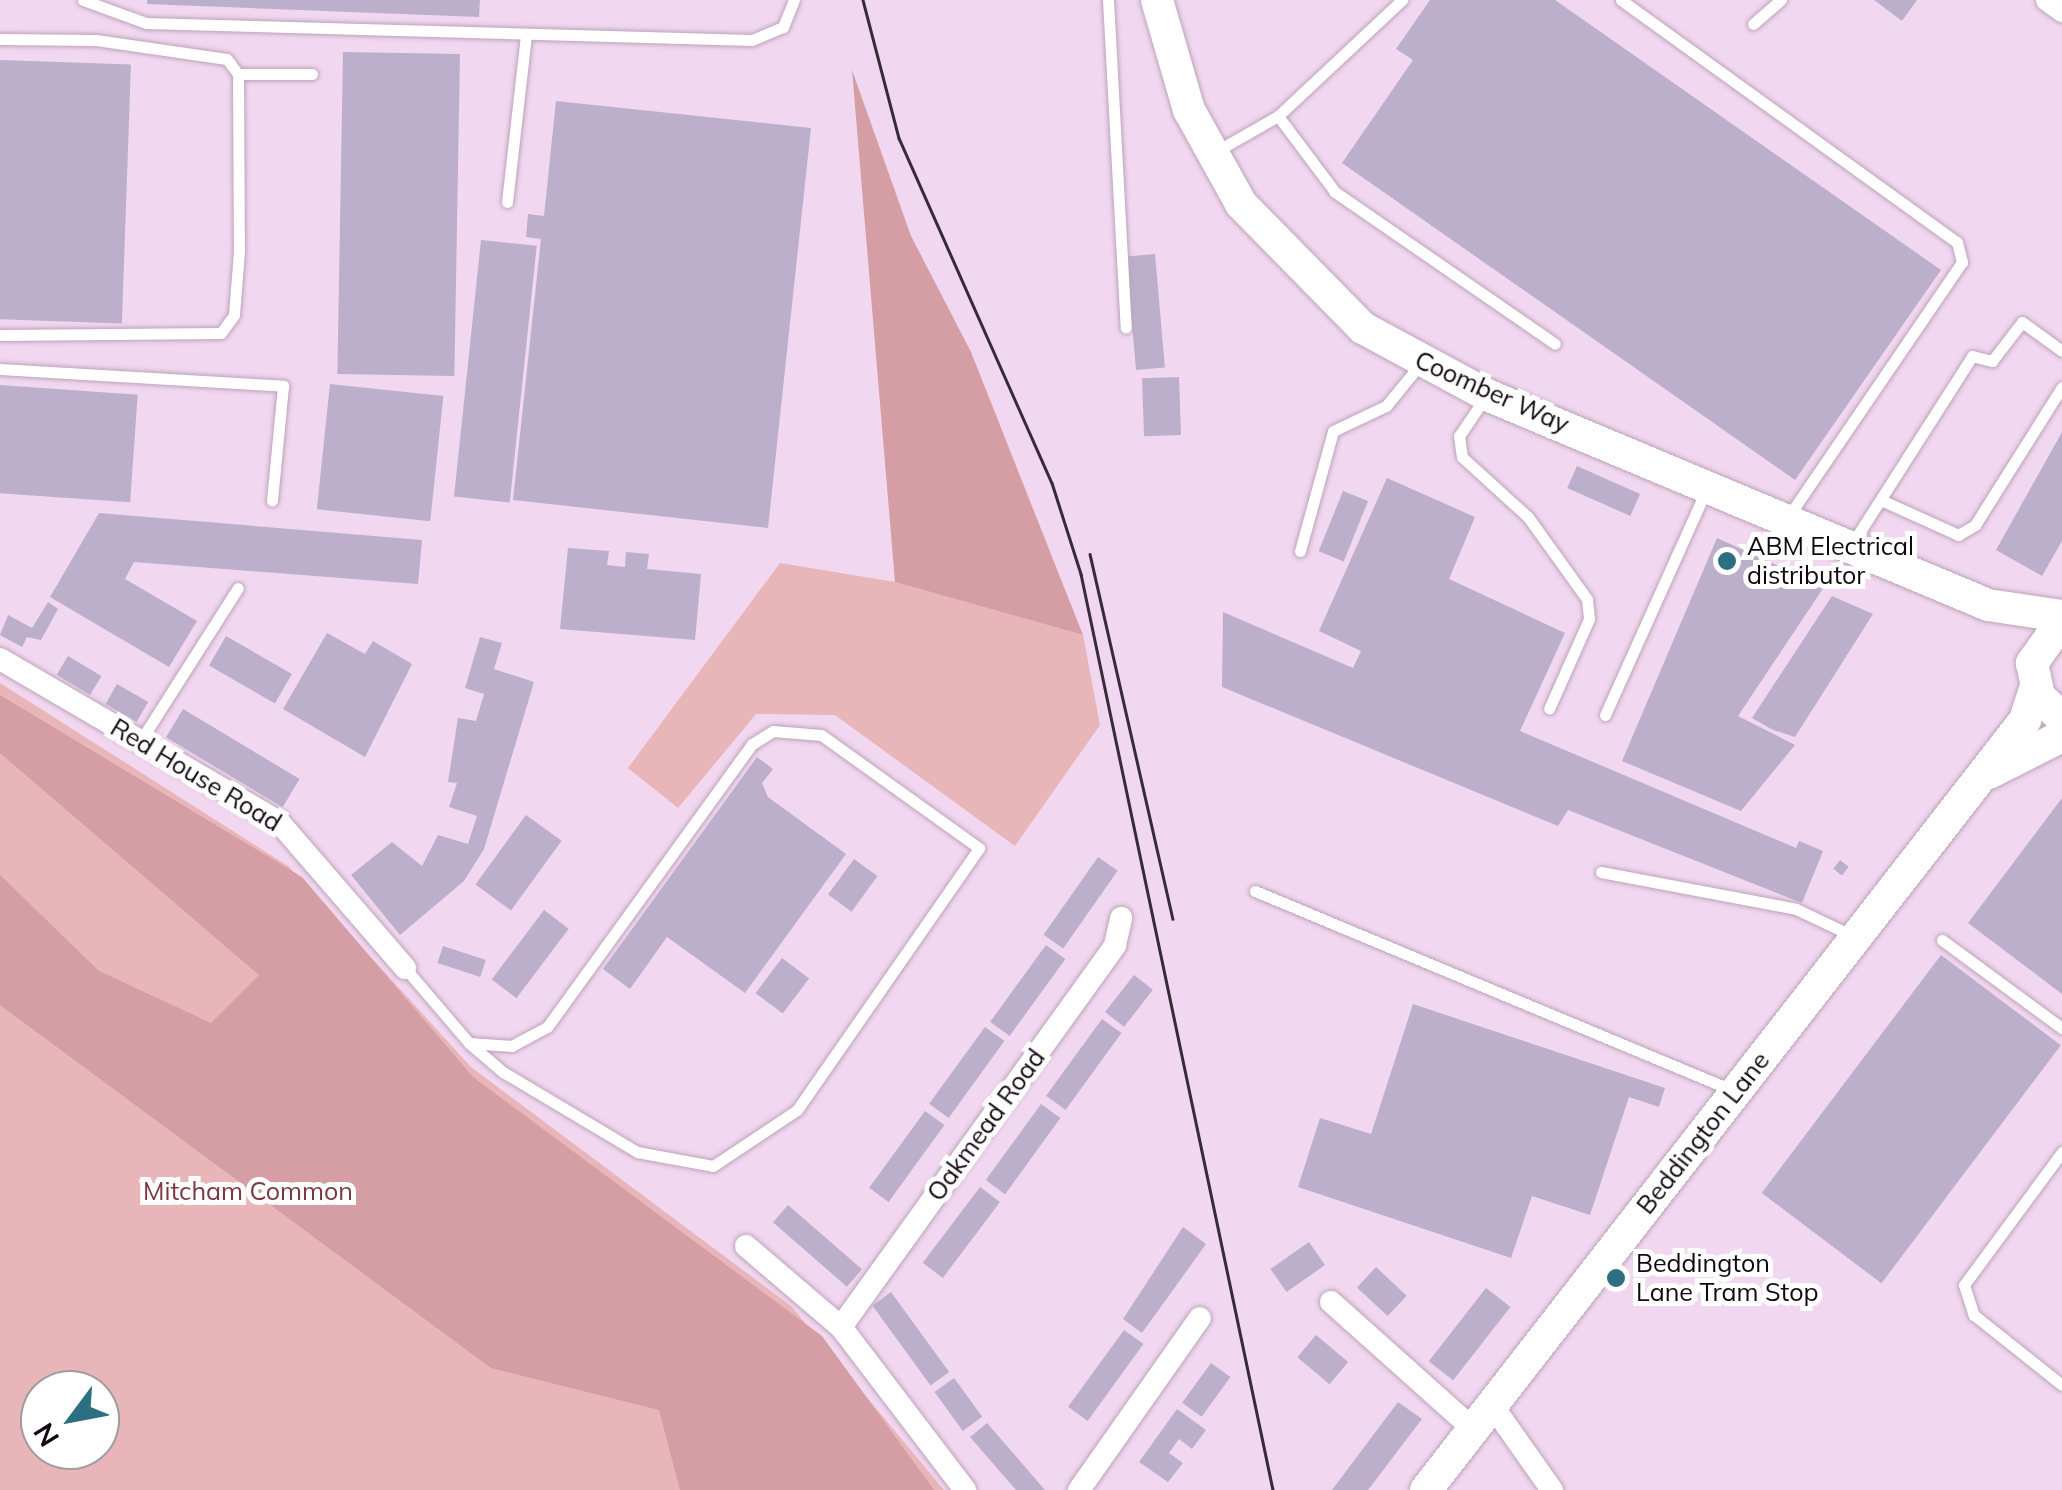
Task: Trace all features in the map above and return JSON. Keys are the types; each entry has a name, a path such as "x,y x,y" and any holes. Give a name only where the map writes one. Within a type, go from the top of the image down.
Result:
{"street":[{"name":"Coomber Way","path":"1157,0 1211,154 1314,286 1422,362 1487,395 1709,483 1988,605 2062,618"},
{"path":"2047,0 2062,11"},
{"name":"Coomber Way","path":"1988,605 2034,675"},
{"name":"Beddington Lane","path":"1426,1490 1853,936 2025,720 2034,675 2062,618"},
{"name":"Red House Road","path":"0,658 279,822 405,968"},
{"path":"2034,675 2062,718"},
{"name":"Beddington Lane","path":"1980,777 2062,736"},
{"name":"Oakmead Road","path":"841,1327 1115,945 1121,918"},
{"path":"746,1246 841,1327 965,1490"},
{"path":"1332,1302 1482,1417 1552,1490"},
{"path":"1078,1490 1200,1318"}],"lane":[{"path":"84,0 108,3 146,22 526,36 770,39 794,0"},
{"path":"1108,0 1126,328"},
{"path":"1211,154 1278,116 1402,0"},
{"path":"1621,0 1957,242 1962,262 1788,517"},
{"path":"1753,24 1781,0"},
{"path":"507,202 526,36"},
{"path":"0,39 220,56 238,74 240,251 230,327 0,335"},
{"path":"238,74 312,74"},
{"path":"1278,116 1335,192 1555,344"},
{"path":"1852,544 1972,356 1992,361 2022,322 2062,351"},
{"path":"1300,551 1333,431 1386,406 1422,362"},
{"path":"0,369 284,386 272,500"},
{"path":"1882,500 1958,535 1975,525 2062,387"},
{"path":"1487,395 1459,436 1462,457 1528,517 1587,600 1590,619 1550,709"},
{"path":"1605,714 1709,483"},
{"path":"141,740 238,588"},
{"path":"405,968 469,1043 637,1152 687,1166 725,1162 797,1110 979,848 821,735 798,728 762,735 547,1026 512,1046 469,1043"},
{"path":"1601,872 1796,909 1853,936"},
{"path":"1255,892 1736,1092"},
{"path":"1942,940 2062,1028"},
{"path":"2062,1152 1964,1285 1974,1315 2062,1385"}],"green space":[{"path":"780,563 895,582 1083,635 1100,725 1015,846 835,715 756,714 678,808 628,768"},
{"name":"Mitcham Common","path":"0,683 288,866 471,1067 791,1306 944,1490 0,1490"}],"shaded area":[{"path":"852,70 911,236 971,352 1083,635 895,582"},
{"path":"0,695 302,877 473,1077 822,1336 934,1490 680,1490 659,1410 491,1368 0,1005 0,875 99,971 211,1023 259,975 0,753"}],"building":[{"path":"147,0 480,0 479,17 147,4"},
{"path":"1430,0 1555,0 1941,270 1795,480 1342,163 1413,60 1396,49"},
{"path":"1874,0 1917,0 1902,21"},
{"path":"343,52 460,54 454,376 337,374"},
{"path":"0,60 131,65 122,323 0,319"},
{"path":"556,101 811,128 768,528 513,500 541,239 526,237 528,214 544,216"},
{"path":"481,240 537,246 510,502 454,497"},
{"path":"1155,254 1165,368 1136,370 1126,257"},
{"path":"1179,377 1181,435 1144,436 1142,378"},
{"path":"330,384 443,396 430,521 317,509"},
{"path":"0,385 138,395 130,502 0,493"},
{"path":"2062,432 2062,541 2042,576 1996,550"},
{"path":"1577,466 1640,494 1630,516 1567,488"},
{"path":"1387,478 1475,517 1449,579 1565,633 1520,731 1796,848 1799,841 1823,851 1802,903 1568,810 1558,826 1222,687 1223,612 1353,668 1361,651 1319,631"},
{"path":"1343,491 1368,501 1344,561 1319,551"},
{"path":"99,513 422,540 418,584 134,562 125,579 197,621 169,667 50,597"},
{"path":"1717,538 1824,587 1738,716 1795,745 1741,811 1622,761"},
{"path":"568,548 609,551 607,565 625,567 626,552 649,554 647,569 701,574 695,640 560,629"},
{"path":"1832,596 1873,614 1795,737 1773,730 1752,718"},
{"path":"48,602 58,609 41,640 27,637 22,647 0,635 8,615 32,628"},
{"path":"327,633 365,654 373,641 412,664 365,757 283,709"},
{"path":"226,636 292,674 275,703 209,665"},
{"path":"480,637 502,643 494,669 534,682 484,849 464,881 400,935 351,875 392,842 422,866 438,835 468,844 477,816 449,807 457,783 448,782 458,718 476,721 484,694 465,688"},
{"path":"68,656 101,676 90,695 57,675"},
{"path":"117,684 148,702 137,722 106,704"},
{"path":"183,709 300,779 283,807 166,737"},
{"path":"757,757 773,769 762,783 768,797 846,854 745,993 667,937 630,989 603,969"},
{"path":"2062,798 2062,994 1968,923"},
{"path":"526,815 562,841 511,910 475,885"},
{"path":"1098,857 1118,871 1063,949 1044,935"},
{"path":"854,859 877,876 852,912 828,895"},
{"path":"1840,860 1849,867 1842,875 1833,869"},
{"path":"544,910 569,929 516,998 492,979"},
{"path":"1046,945 1065,959 1010,1036 990,1022"},
{"path":"443,946 486,960 480,977 437,963"},
{"path":"1941,955 2061,1045 1881,1283 1762,1193"},
{"path":"782,958 809,978 783,1014 756,993"},
{"path":"1134,975 1153,990 1124,1027 1105,1012"},
{"path":"1413,1004 1665,1088 1659,1107 1629,1097 1590,1215 1532,1196 1511,1258 1298,1187 1320,1118 1371,1134"},
{"path":"1102,1019 1121,1033 1066,1110 1046,1096"},
{"path":"985,1027 1004,1041 949,1118 929,1104"},
{"path":"1041,1104 1060,1118 1005,1194 986,1180"},
{"path":"925,1111 944,1125 889,1202 869,1188"},
{"path":"980,1187 1000,1202 943,1278 923,1263"},
{"path":"788,1205 862,1269 847,1287 773,1222"},
{"path":"1183,1227 1206,1244 1142,1333 1123,1319"},
{"path":"1309,1242 1325,1265 1287,1292 1270,1269"},
{"path":"1376,1267 1407,1296 1388,1316 1357,1287"},
{"path":"1486,1288 1510,1307 1453,1380 1429,1361"},
{"path":"891,1292 949,1372 931,1386 872,1306"},
{"path":"1124,1330 1143,1344 1088,1421 1068,1407"},
{"path":"1316,1335 1348,1362 1330,1384 1297,1357"},
{"path":"1211,1363 1230,1377 1202,1417 1182,1403"},
{"path":"954,1378 982,1417 963,1431 935,1392"},
{"path":"1398,1402 1422,1419 1368,1490 1332,1490"},
{"path":"1177,1409 1206,1430 1192,1449 1179,1439 1169,1453 1183,1463 1168,1482 1139,1462"},
{"path":"987,1423 1045,1490 1016,1490 970,1437"}],"tram line":[{"path":"863,0 899,138 1052,483 1081,574 1273,1490"},
{"path":"1090,554 1173,919"}],"place":[{"name":"ABM Electrical distributor","path":"1727,561"},
{"name":"Beddington Lane Tram Stop","path":"1616,1278"}]}
